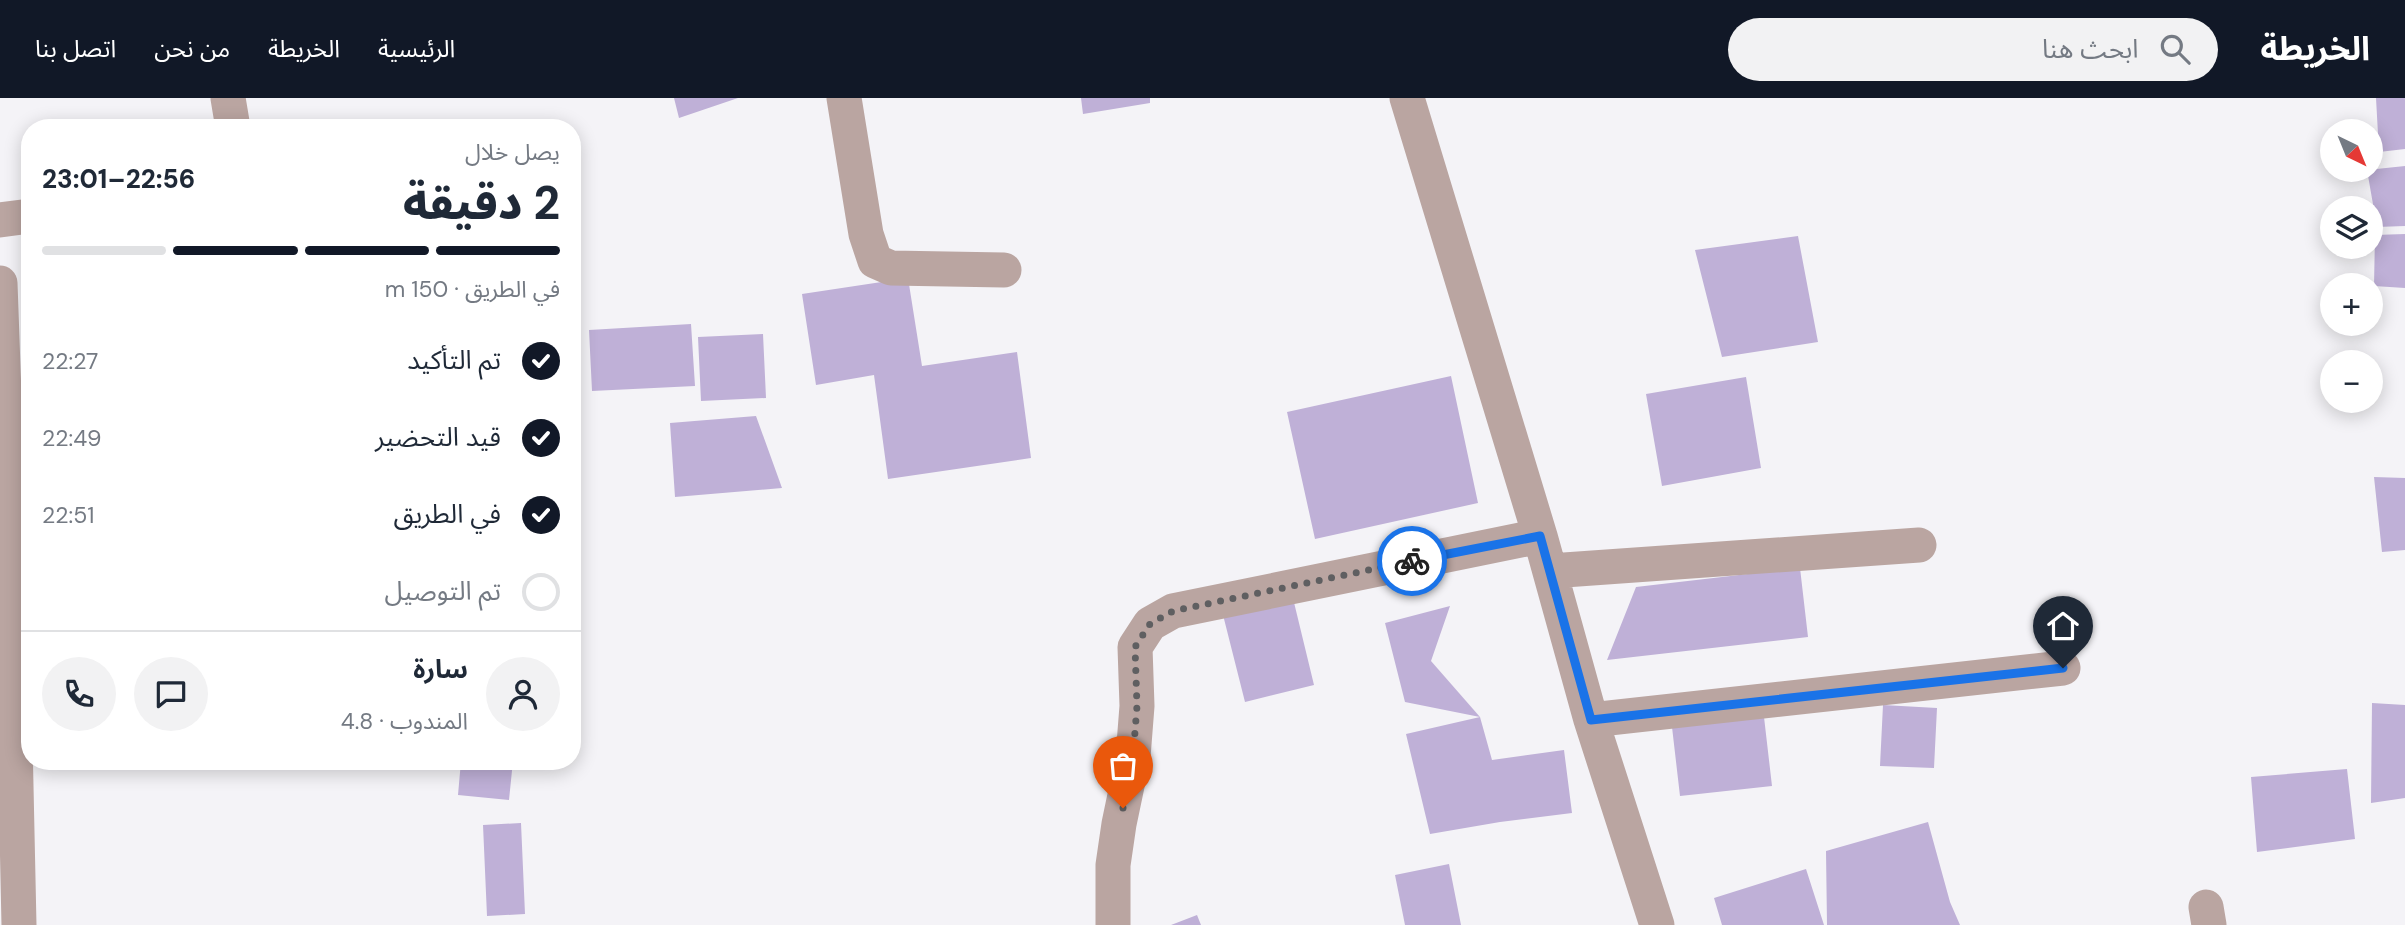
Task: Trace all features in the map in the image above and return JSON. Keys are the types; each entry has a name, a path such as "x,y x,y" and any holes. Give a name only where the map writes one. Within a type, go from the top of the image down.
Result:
{"street":[{"path":"228,98 232,119"},
{"path":"844,98 866,234 875,261 891,268 1004,270"},
{"path":"1407,98 1540,536 1591,720 1657,925"},
{"path":"0,220 21,217"},
{"path":"0,284 21,648 13,912"},
{"path":"1113,925 1115,851 1133,757 1137,706 1135,647 1150,624 1173,611 1540,536"},
{"path":"1550,570 1919,545"},
{"path":"1591,720 2063,668"}],"building":[{"path":"674,98 738,98 679,118"},
{"path":"1081,98 1150,98 1150,103 1083,114"},
{"path":"2376,98 2405,98 2405,149 2384,151 2384,119 2377,119"},
{"path":"2405,166 2405,226 2383,227 2383,196 2372,196 2369,182 2384,182 2384,168"},
{"path":"2405,234 2405,288 2383,287 2383,273 2374,273 2375,259 2383,259 2383,235"},
{"path":"1798,236 1818,342 1722,357 1695,250"},
{"path":"908,278 922,366 1017,352 1031,458 888,479 874,375 816,385 802,294"},
{"path":"691,324 695,386 592,391 589,330"},
{"path":"763,334 766,398 701,401 698,337"},
{"path":"1451,376 1478,503 1315,539 1287,412"},
{"path":"1746,377 1761,468 1662,486 1646,394"},
{"path":"756,416 782,488 675,497 670,423"},
{"path":"2374,477 2405,478 2405,550 2382,552"},
{"path":"1800,568 1808,637 1607,660 1636,587"},
{"path":"1291,590 1314,685 1245,702 1221,607"},
{"path":"1450,606 1431,661 1480,717 1405,702 1385,623"},
{"path":"2372,703 2405,705 2405,798 2371,803"},
{"path":"1883,705 1937,708 1934,768 1880,766"},
{"path":"1480,717 1492,760 1564,750 1572,813 1430,834 1406,734"},
{"path":"1764,717 1772,786 1680,796 1672,727"},
{"path":"2347,769 2355,839 2257,852 2251,777"},
{"path":"460,770 512,770 509,800 458,795"},
{"path":"1928,822 1950,902 1960,925 1827,925 1826,851"},
{"path":"521,823 525,914 487,916 483,825"},
{"path":"1449,864 1461,925 1405,925 1395,875"},
{"path":"1806,869 1824,925 1722,925 1714,898"},
{"path":"1197,915 1201,925 1171,925"}],"way so far":[{"path":"1123,808 1133,757 1137,706 1135,647 1150,624 1173,611 1412,561"}],"route":[{"path":"1412,561 1540,536 1591,720 2063,668"}]}
